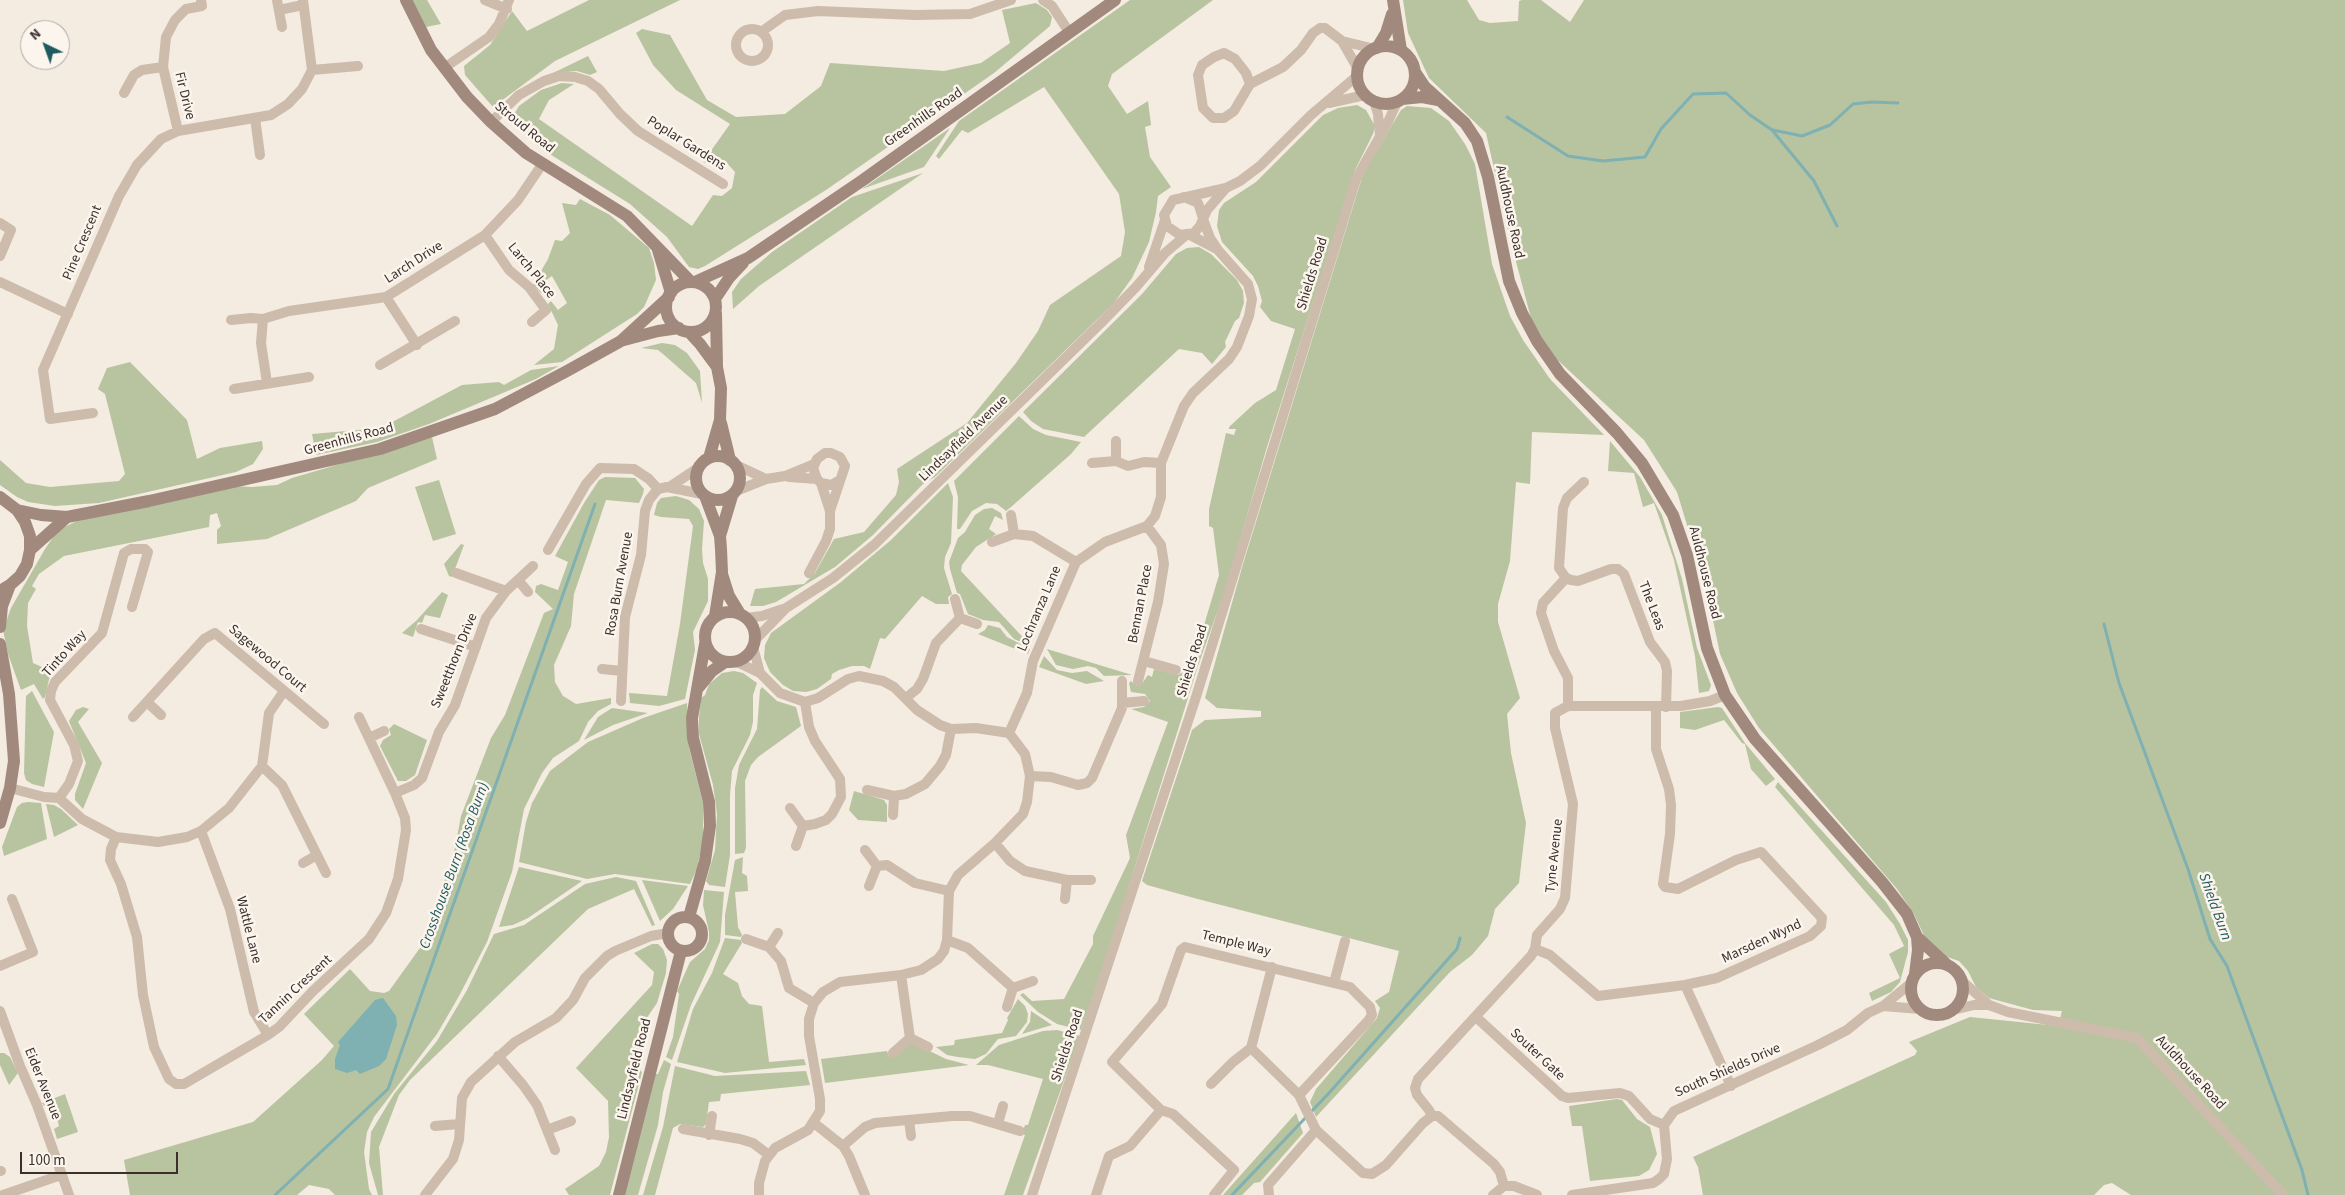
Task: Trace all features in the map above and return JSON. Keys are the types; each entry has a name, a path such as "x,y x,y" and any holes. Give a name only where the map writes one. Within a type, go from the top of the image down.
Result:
{"street":[{"name":"Fir Drive","path":"178,132 162,67 166,37 175,20 186,9 202,6 201,0"},
{"name":"Stroud Road","path":"406,0 432,50 444,68 490,122 526,153 627,216 693,282"},
{"path":"444,68 489,37 508,4 485,0"},
{"path":"761,32 785,14 818,11 915,15 970,14 1011,0"},
{"path":"1043,0 1052,6 1069,32"},
{"name":"Greenhills Road","path":"693,282 748,258 863,180 1115,0"},
{"path":"282,27 278,5 303,2 312,70 358,66"},
{"path":"1358,73 1364,57 1376,48 1386,33 1393,2"},
{"path":"1393,2 1401,50"},
{"path":"1250,84 1246,73 1235,59 1224,53 1214,57 1202,65 1198,75 1205,112 1213,118 1224,118 1234,112 1250,84 1283,67 1301,50 1313,33 1320,28 1324,28 1342,41 1376,48 1393,47 1401,50 1408,56 1415,72 1411,90 1399,100"},
{"path":"1342,41 1358,73 1361,89 1370,98 1378,114 1380,136"},
{"name":"Fir Drive","path":"124,92 134,75 142,70 162,67"},
{"name":"Pine Crescent","path":"93,413 51,422 43,370 119,196 137,165 161,140 178,132 271,115 288,104 302,88 312,70"},
{"name":"Auldhouse Road","path":"1415,72 1438,100 1460,118 1477,142 1488,176 1509,281 1522,313 1537,341 1560,374 1617,433 1642,463 1673,515 1687,555 1708,648 1725,695 1749,731 1783,773 1899,902 1917,937 1946,964"},
{"name":"Lindsayfield Avenue","path":"743,616 762,616 786,608 834,578 874,546 1101,323 1165,253 1187,235 1198,230 1203,218 1226,188 1260,166 1358,73"},
{"name":"Poplar Gardens","path":"490,122 519,95 544,81 559,76 575,77 588,81 600,89 620,114 638,131 723,184"},
{"path":"1326,104 1370,98 1387,104 1399,100 1422,97 1438,100"},
{"name":"Shields Road","path":"1032,1195 1196,697 1356,178 1399,100"},
{"path":"255,118 260,154"},
{"name":"Larch Drive","path":"231,320 263,319 289,311 386,296 485,235 518,200 543,163"},
{"name":"Lindsayfield Avenue","path":"1148,273 1165,220 1164,215 1168,204 1183,197 1226,188"},
{"path":"1147,526 1155,516 1160,502 1161,463 1184,406 1193,393 1229,359 1237,347 1249,316 1252,299 1248,284 1210,238 1198,203 1183,197"},
{"path":"1165,220 1174,233 1187,235 1218,250"},
{"path":"0,223 11,230 0,256"},
{"name":"Larch Place","path":"485,235 509,270 529,287 546,310 532,322"},
{"name":"Stroud Road","path":"656,246 670,295"},
{"name":"Greenhills Road","path":"716,305 729,278 748,258"},
{"path":"0,282 68,314"},
{"path":"709,458 720,420 721,388 717,366 716,305 710,290 693,282 679,286 670,295 667,312 669,319 684,330 717,366"},
{"name":"Greenhills Road","path":"621,341 670,295"},
{"path":"386,296 417,345"},
{"path":"684,330 705,329 714,318 716,305"},
{"path":"263,319 261,343 267,383"},
{"path":"380,365 455,321"},
{"name":"Greenhills Road","path":"17,510 41,515 66,516 149,501 380,449 495,408 621,341 658,331 684,330"},
{"path":"234,389 309,377"},
{"path":"720,420 740,479 720,536"},
{"path":"1116,441 1116,461"},
{"path":"809,573 826,541 830,512 845,466 836,454 825,453 817,459 813,472 819,481 830,512"},
{"path":"548,550 586,484 600,468 634,469 649,479 658,489 672,486 709,458 716,456 766,479"},
{"path":"1092,463 1116,461 1128,466 1144,462 1161,463"},
{"path":"672,486 720,500 766,479 785,476 814,464"},
{"path":"689,917 705,861 710,826 706,781 693,738 692,718 706,629 715,616 722,572 720,536 704,495 696,483 698,468"},
{"path":"785,476 819,481 831,485 840,480"},
{"path":"1584,482 1567,498 1562,508 1559,568 1566,578 1543,604 1541,613 1554,650 1568,678 1568,706 1661,707 1710,701 1725,695"},
{"name":"Rosa Burn Avenue","path":"620,701 625,617 641,555 645,511 649,500 658,489"},
{"path":"0,497 17,510 26,522 30,536 27,564 20,576 5,588 0,627"},
{"path":"1011,515 1014,534"},
{"path":"30,550 66,516"},
{"name":"Lochranza Lane","path":"1009,733 1027,693 1033,661 1076,562 1106,542 1147,526"},
{"name":"Bennan Place","path":"1138,681 1158,602 1164,564 1161,545 1147,526"},
{"path":"992,542 1014,534 1033,536 1076,562"},
{"name":"Tinto Way","path":"59,798 76,772 78,761 74,745 50,700 51,691 55,682 102,633 124,553 131,549 145,548 148,552 132,607"},
{"name":"Sweetthorn Drive","path":"395,793 422,778 439,732 455,705 486,618 506,591 533,566"},
{"name":"The Leas","path":"1566,578 1578,581 1615,568 1624,574 1650,642 1665,662 1667,671 1661,707"},
{"path":"722,572 729,596 743,616 753,626 754,643 760,673"},
{"path":"456,573 506,591"},
{"path":"518,580 528,592"},
{"path":"955,600 960,618"},
{"name":"Lindsayfield Avenue","path":"754,643 786,608"},
{"path":"715,616 732,612 743,616"},
{"path":"960,618 977,624"},
{"path":"906,698 920,684 936,644 960,618"},
{"path":"421,628 476,647"},
{"name":"Sagewood Court","path":"133,718 204,639 214,633 324,724"},
{"path":"696,691 705,678 731,662 746,657 754,643"},
{"path":"0,644 12,722 14,761 10,788 0,823"},
{"path":"705,644 714,657 760,673 780,693 805,702 824,694 838,683 859,676 883,681 894,687 926,717 940,726 951,729 976,728 1009,733 1025,754 1030,776 1027,802 1023,814 958,875 949,891 944,951 931,965 901,975 840,982 823,992 814,1003 809,1018 820,1099 820,1112 808,1130 775,1148 764,1162 759,1183 759,1195"},
{"name":"Bennan Place","path":"1144,661 1176,670"},
{"path":"602,669 622,671"},
{"path":"1030,776 1051,778 1078,785 1087,783 1096,771 1122,708 1122,681"},
{"path":"10,788 44,797 59,798 82,819 116,837 158,842 187,837 201,831 229,808 262,766 265,756 266,728 270,714 284,691"},
{"path":"1122,703 1144,701"},
{"path":"148,702 161,714"},
{"path":"803,826 826,820 832,814 841,797 840,779 814,741 809,728 805,702"},
{"name":"Tyne Avenue","path":"1432,1116 1417,1095 1415,1088 1418,1078 1532,956 1537,935 1560,909 1565,898 1572,822 1572,797 1555,728 1555,713 1568,706"},
{"name":"Marsden Wynd","path":"1661,707 1656,749 1669,789 1671,806 1670,834 1663,884 1665,887 1678,889 1736,860 1761,852 1822,918 1820,926 1810,936 1717,978 1686,985"},
{"name":"Tannin Crescent","path":"116,837 111,850 110,860 121,884 137,937 147,1020 154,1047 169,1079 176,1084 184,1084 268,1035 369,939 380,924 398,879 406,830 404,818 395,793 359,717"},
{"path":"867,790 894,796 915,791 931,777 946,755 951,729"},
{"path":"370,738 384,731"},
{"path":"262,766 282,785 326,873"},
{"path":"894,796 894,815"},
{"path":"790,808 803,826"},
{"path":"796,846 803,826"},
{"name":"Wattle Lane","path":"201,831 230,909 254,1012 268,1035"},
{"path":"995,842 1010,861 1026,871 1067,880 1091,880"},
{"path":"865,850 877,866"},
{"path":"303,864 317,855"},
{"path":"877,866 887,866 915,883 949,891"},
{"path":"869,886 877,866"},
{"path":"1066,899 1067,880"},
{"path":"0,966 33,952 12,899"},
{"path":"689,917 699,924 702,935 701,941 693,950 681,951 671,945 668,933 674,920 689,917"},
{"path":"425,1195 453,1159 459,1140 460,1108 464,1093 471,1082 515,1042 556,1018 573,1000 585,978 607,956 615,950 651,936 668,933"},
{"path":"769,948 778,933"},
{"name":"Auldhouse Road","path":"1913,979 1918,950 1917,937"},
{"path":"746,939 769,948 780,961 789,988 814,1003"},
{"path":"946,940 968,948 1014,988"},
{"path":"1334,983 1345,941"},
{"name":"Temple Way","path":"1161,1110 1112,1062 1162,1004 1181,950 1190,947 1350,987 1370,1007 1372,1015 1368,1021 1299,1095"},
{"path":"1535,949 1550,955 1598,996 1686,985 1731,1086"},
{"name":"Lindsayfield Road","path":"619,1195 681,951"},
{"path":"1883,1006 1920,1009 1930,1014 1938,1015 1953,1010 1963,994 1962,981 1954,969 1946,964 1929,964 1913,979 1912,998 1920,1009"},
{"path":"1211,1084 1233,1062 1251,1048 1272,967"},
{"path":"901,975 910,1038"},
{"name":"South Shields Drive","path":"1664,1125 1674,1111 1731,1086 1847,1030 1868,1013 1883,1006 1913,979"},
{"path":"1006,1007 1014,988 1033,981"},
{"name":"Auldhouse Road","path":"1962,981 1989,1005"},
{"name":"Auldhouse Road","path":"1953,1010 1974,1005 1989,1005 2008,1012 2137,1038 2283,1195"},
{"name":"Eider Avenue","path":"0,1012 37,1105 69,1195"},
{"name":"Souter Gate","path":"1476,1016 1562,1096 1568,1098 1620,1092 1629,1096 1650,1119 1664,1125"},
{"path":"910,1038 928,1047"},
{"path":"893,1053 910,1038"},
{"path":"0,1047 11,1043"},
{"path":"1251,1048 1299,1095 1316,1130 1363,1172 1372,1174 1386,1165 1432,1116 1438,1116 1494,1164 1500,1172 1504,1186"},
{"path":"498,1056 537,1105 554,1150"},
{"path":"998,1124 1003,1106"},
{"path":"1096,1195 1110,1156 1130,1146 1161,1110 1173,1114 1234,1170 1214,1195"},
{"path":"709,1135 712,1116"},
{"path":"843,1146 865,1127 875,1123 909,1120 970,1116 1020,1131"},
{"path":"909,1120 911,1136"},
{"path":"547,1130 571,1121"},
{"path":"814,1123 843,1146 865,1195"},
{"path":"435,1126 459,1124"},
{"path":"1572,1195 1653,1183 1659,1179 1664,1174 1667,1159 1664,1125"},
{"path":"683,1130 740,1139 753,1143 770,1155"},
{"path":"1268,1195 1268,1185 1316,1130"},
{"path":"3,1195 61,1175"},
{"path":"1493,1195 1504,1186 1523,1188 1537,1195"}],"green space":[{"path":"412,0 427,0 441,24 426,27"},
{"path":"589,0 680,0 555,61 493,107 465,75 464,66 490,45 512,11 527,31"},
{"path":"1130,0 1213,0 1112,74 1108,86 1127,114 1148,101 1151,125 1145,127 1150,157 1171,187 1158,196 1149,242 1132,278 1114,303 935,477 923,484 873,535 835,567 776,602 763,606 750,606 755,589 804,584 815,573 834,539 864,532 896,495 899,482 897,469 967,423 1016,363 1038,331 1050,305 1121,256 1125,232 1119,194 1044,87 968,133 962,130 939,159 936,156 959,121"},
{"path":"1403,0 1467,0 1479,20 1490,23 1518,21 1519,1 1522,0 1541,0 1570,22 1584,0 2345,0 2345,1195 2131,1195 2112,1183 2104,1185 2094,1195 1703,1195 1698,1167 1693,1157 1915,1055 1917,1051 1909,1042 1970,1017 2058,1026 2062,1011 2033,1010 1989,998 1976,987 1968,971 1959,961 1941,955 1927,942 1914,914 1897,889 1759,728 1737,693 1720,654 1707,591 1677,492 1644,440 1537,341 1509,235 1486,133 1429,78 1408,33"},
{"path":"1036,3 1047,10 1052,17 1050,26 994,73 826,190 698,269 689,267 667,237 630,204 540,148 511,119 519,106 541,90 562,83 574,84 549,100 539,119 692,226 713,195 722,196 732,188 735,172 725,161 719,160 711,164 703,162 730,124 676,90 653,65 636,33 642,29 670,35 707,100 736,117 785,114 821,86 830,63 944,71 981,63 1010,43 1002,10"},
{"path":"588,56 597,72 590,75 577,71 553,73"},
{"path":"1357,105 1366,110 1375,126 1373,134 1355,170 1267,447 1226,587 1198,666 1105,962 1081,1030 1057,1024 1038,1012 1020,995 1023,993 1032,1001 1064,999 1093,944 1093,936 1130,858 1126,835 1168,722 1131,709 1144,707 1150,701 1145,694 1131,692 1129,683 1131,681 1137,686 1141,685 1148,675 1152,677 1154,669 1178,675 1185,671 1187,665 1193,662 1219,575 1213,528 1209,526 1209,509 1226,433 1234,435 1236,429 1229,429 1229,427 1255,403 1276,390 1295,329 1271,321 1260,307 1262,301 1253,276 1222,242 1217,226 1219,210 1224,203 1256,182 1323,115 1338,108"},
{"path":"1407,106 1431,108 1449,121 1465,144 1475,164 1492,264 1510,316 1523,340 1550,379 1604,435 1532,432 1530,484 1516,482 1510,561 1498,604 1498,622 1520,698 1507,714 1511,753 1526,823 1519,883 1495,909 1488,936 1472,955 1450,972 1316,1117 1310,1102 1316,1089 1377,1018 1380,1008 1375,1001 1389,992 1399,951 1194,898 1147,885 1142,881 1192,730 1205,720 1261,717 1261,711 1217,708 1205,698 1243,564 1363,174 1401,110"},
{"path":"950,128 924,167 862,189"},
{"path":"923,173 759,286 733,309 732,292 741,279 772,252 852,197"},
{"path":"580,199 610,215 649,248 654,263 656,280 644,307 637,314 562,362 534,365 554,349 558,325 548,304 551,301 558,310 567,303 552,276 542,283 545,289 542,294 533,285 548,259 555,240 562,241 570,233 562,203 576,205"},
{"path":"1199,247 1211,254 1237,280 1243,291 1244,303 1239,318 1235,321 1225,342 1226,347 1212,364 1202,353 1179,349 1084,437 1043,429 1031,421 1023,412 1142,294 1176,254 1187,248"},
{"path":"662,343 675,345 687,353 700,371 702,403 696,383 658,350 641,348"},
{"path":"130,362 187,420 197,459 220,448 262,441 263,449 253,464 236,472 99,503 55,506 28,502 0,485 0,460 26,483 50,487 119,481 125,474 105,394 98,389 107,368"},
{"path":"559,366 536,379 429,424 377,442 316,455 312,434 381,428 462,385 499,382 504,385 531,370"},
{"path":"1019,416 1033,429 1046,435 1081,442 1071,454 1006,511 997,504 986,503 972,511 960,529 957,529 958,497 954,481"},
{"path":"432,437 437,459 368,488 356,501 267,539 217,544 217,530 221,526 217,513 210,515 209,527 64,556 39,574 32,586 36,589 28,603 27,626 33,663 51,671 45,697 43,699 34,684 21,690 8,654 3,630 11,608 58,530 77,521 233,486 277,485 292,478"},
{"path":"1610,441 1640,477 1662,515 1682,579 1697,648 1711,685 1709,691 1699,693 1695,656 1674,560 1654,503 1643,507 1634,473 1608,471"},
{"path":"605,477 635,478 644,489 643,494 639,503 606,500 574,594 571,626 554,665 555,682 563,696 576,704 611,698 611,704 598,711 588,722 579,741 553,758 542,773 524,809 512,872 487,942 437,1034 374,1117 367,1132 364,1152 369,1189 372,1195 335,1195 329,1189 309,1185 297,1195 130,1195 124,1160 253,1122 322,1060 334,1046 304,1014 350,969 370,991 384,993 389,991 425,941 455,848 461,816 491,738 505,715 544,613 553,609 535,592 536,586 541,584 558,590 568,562 555,556 584,503 599,480"},
{"path":"439,480 456,534 433,541 415,487"},
{"path":"948,483 953,497 951,543 945,557 944,568 952,594 948,597 949,604 936,604 922,596 885,639 880,638 870,669 864,666 852,666 839,670 832,674 831,679 817,689 806,692 793,691 783,685 770,672 764,658 765,645 771,633 841,582 891,540"},
{"path":"676,496 689,500 699,509 704,521 702,549 703,563 708,579 708,601 693,632 695,650 685,699 659,706 630,703 629,693 667,696 680,624 693,526 689,519 654,515 657,503 661,498"},
{"path":"992,508 1001,513 1003,520 995,516 989,529 996,534 976,547 962,565 961,571 1031,646 1014,639 999,622 983,620 968,614 960,594 957,593 950,569 949,562 958,538 965,532 975,515 984,509"},
{"path":"461,544 464,545 452,577 449,576 444,564"},
{"path":"442,592 448,595 440,618 425,615 422,623 418,622 413,637 402,633 417,620"},
{"path":"988,625 1000,628 1007,637 1030,649 1028,654 978,634 985,630"},
{"path":"1047,649 1132,675 1104,676 1096,668 1088,666 1073,669 1056,665"},
{"path":"1044,656 1057,670 1072,673 1087,671 1104,681 1086,684 1039,667"},
{"path":"734,671 743,673 757,683 753,695 753,722 750,735 732,771 730,855 725,887 709,885 706,881 715,850 717,814 713,785 699,734 699,717 701,698 705,695 709,684 722,673"},
{"path":"762,687 777,701 796,707 801,726 758,757 751,765 745,781 746,848 744,853 735,854 735,788 739,765 757,729 760,690"},
{"path":"32,691 54,732 44,787 32,784 26,780 24,773 26,696"},
{"path":"687,703 689,748 703,803 703,838 697,869 690,884 615,874 587,879 519,862 526,822 532,803 550,771 588,742 643,718"},
{"path":"83,707 89,709 78,722 102,763 83,809 75,800 75,794 86,763 69,721 76,710"},
{"path":"612,708 648,713 613,725 584,740 598,717"},
{"path":"1722,708 1745,743 1775,779 1766,786 1751,769 1745,744 1742,743 1724,720 1695,730 1680,728 1680,712"},
{"path":"394,724 427,740 415,775 406,781 398,781 380,746 383,740 391,735 389,729"},
{"path":"1778,782 1886,902 1900,924 1908,940 1908,952 1900,982 1891,992 1872,1001 1869,993 1900,978 1889,954 1904,946 1894,925 1775,787"},
{"path":"854,791 884,800 887,805 887,822 858,820 849,810"},
{"path":"22,803 41,803 47,839 4,856 2,847 17,807"},
{"path":"46,804 54,805 61,809 78,825 54,837"},
{"path":"743,857 742,873 747,876 748,891 735,892 738,927 742,935 741,937 725,935 725,915 735,860"},
{"path":"519,867 582,881 528,918 513,925 499,927"},
{"path":"616,877 636,881 655,925 652,926 634,889 588,909 410,1080 399,1095 379,1147 383,1195 378,1195 369,1163 371,1132 394,1094 437,1041 467,990 494,934 524,925 585,884"},
{"path":"642,880 688,886 673,909 660,921"},
{"path":"704,890 724,892 720,942 691,1005 672,1060 666,1057 673,1037 679,994 677,991 690,962 705,949 709,940 703,905"},
{"path":"725,938 741,940 742,943 723,974 738,983 742,996 749,1004 762,1006 769,1062 804,1059 806,1065 725,1073 677,1062 693,1009 712,973"},
{"path":"652,944 658,944 663,949 667,960 666,973 657,1003 646,1019 642,1034 640,1070 642,1072 610,1195 569,1195 565,1189 599,1166 606,1152 609,1137 608,1101 576,1068 652,985 654,972 634,953"},
{"path":"1018,999 1025,1006 1028,1014 1027,1022 1016,1036 998,1039 986,1054 975,1059 958,1057 947,1055 936,1047 954,1045 955,1040 1002,1033 1008,1020 1007,1018"},
{"path":"1031,1011 1052,1025 1022,1034 1030,1022"},
{"path":"1057,1030 1080,1036 1023,1195 1004,1195 1025,1135 1022,1134 1025,1125 1028,1125 1043,1079 988,1065 976,1065 999,1045 1043,1031"},
{"path":"911,1042 946,1059 969,1065 825,1083 821,1059 887,1051 889,1056 897,1055"},
{"path":"0,1053 10,1057 18,1073 9,1085 0,1065"},
{"path":"664,1060 671,1064 663,1092 658,1125 638,1195 623,1195 655,1074 658,1074"},
{"path":"675,1066 715,1076 806,1071 810,1085 721,1094 720,1101 709,1102 706,1124 703,1127 680,1124 673,1128 655,1195 643,1195 663,1127"},
{"path":"65,1094 78,1132 57,1139 54,1129 59,1126 53,1104 44,1106 42,1103"},
{"path":"1617,1099 1622,1100 1637,1119 1650,1127 1657,1154 1649,1170 1639,1176 1590,1181 1582,1126 1572,1126 1569,1106"},
{"path":"1296,1113 1303,1133 1260,1182 1254,1183 1242,1195 1223,1195"}],"water":[{"path":"383,998 396,1016 397,1025 386,1059 379,1066 360,1074 356,1070 347,1073 335,1069 335,1059 340,1045 338,1042 375,1000"}],"waterway":[{"path":"1507,117 1568,156 1603,161 1645,157 1661,129 1693,94 1726,93 1750,115 1772,130 1814,181 1837,226"},
{"path":"1773,130 1802,136 1830,125 1853,104 1872,102 1898,103"},
{"name":"Crosshouse Burn (Rosa Burn)","path":"275,1195 388,1089 595,504"},
{"name":"Shield Burn","path":"2104,624 2119,683 2188,869 2210,939 2227,966 2302,1170 2308,1195"},
{"path":"1232,1195 1329,1093 1457,949 1460,938"}]}
